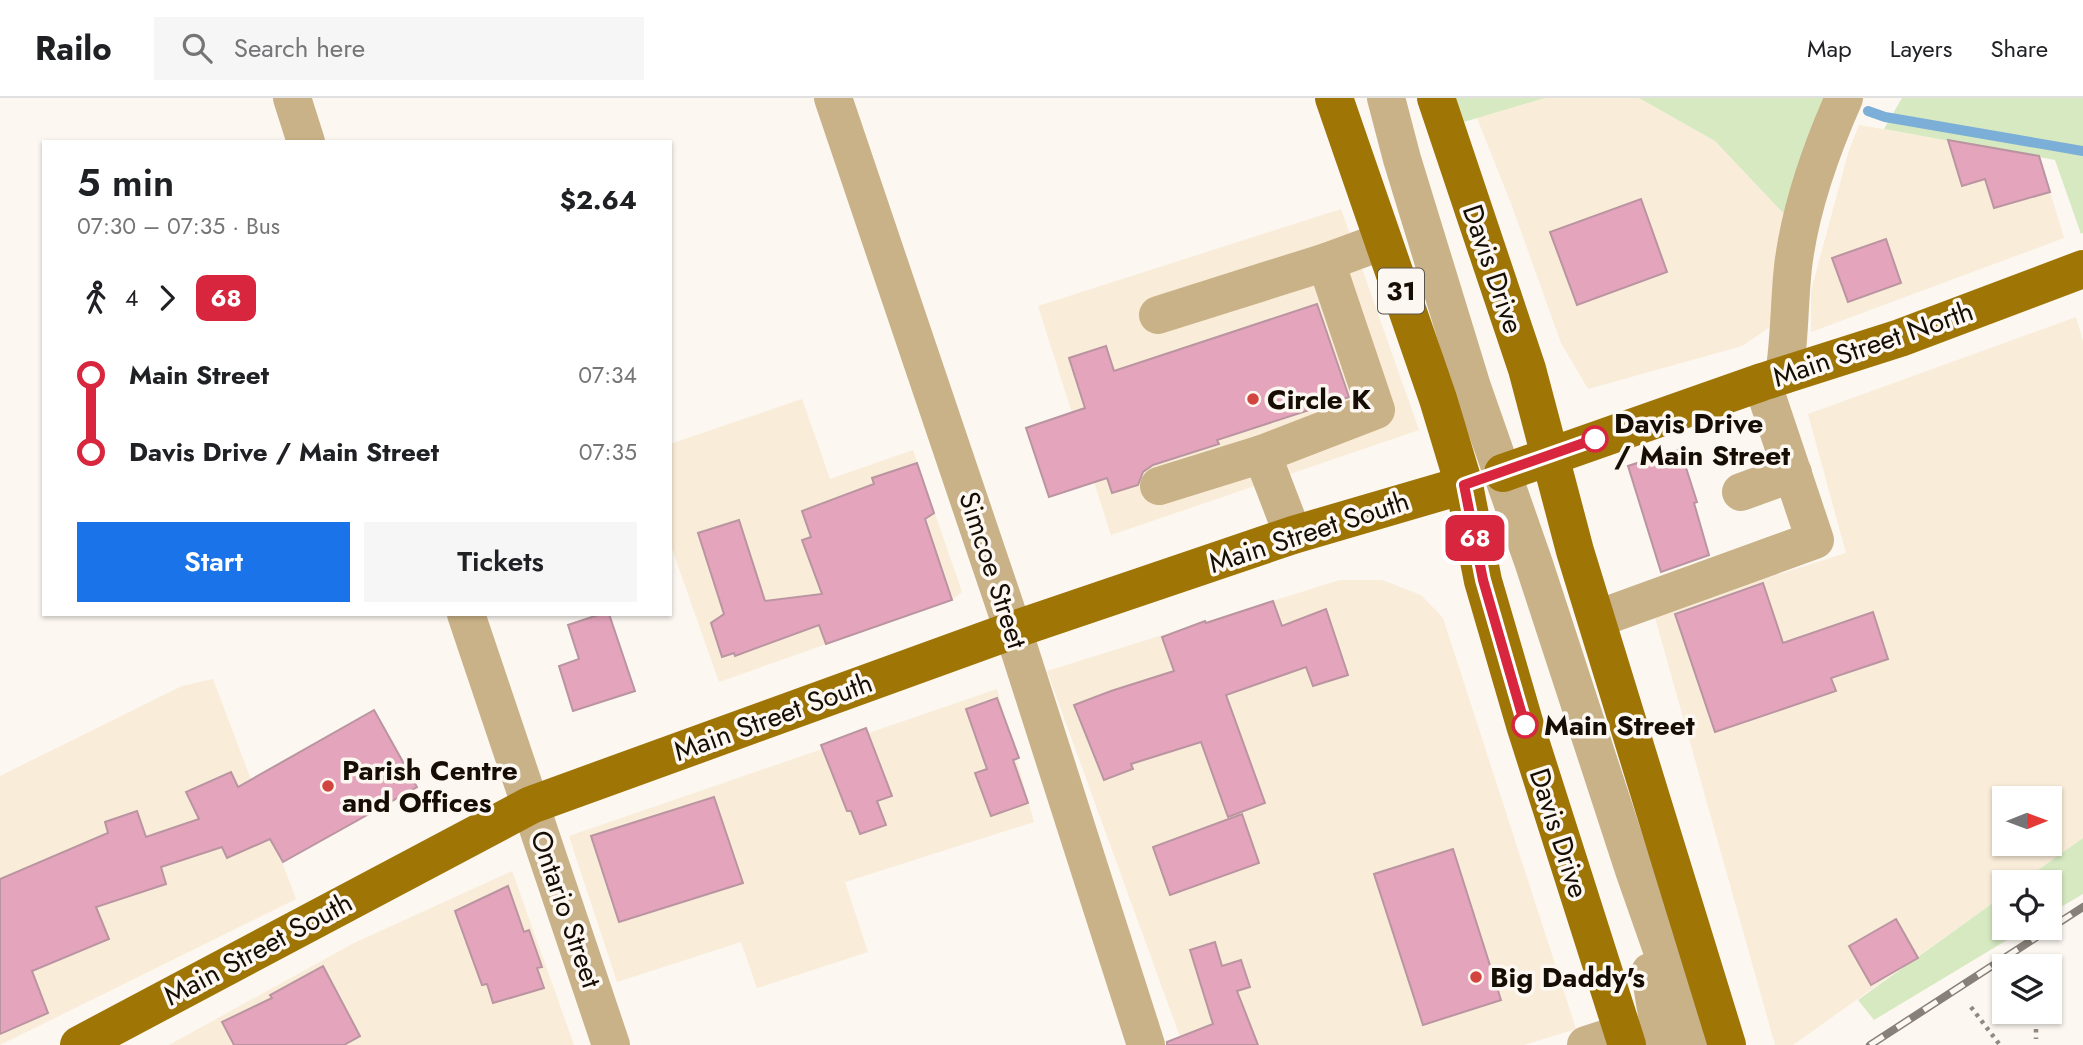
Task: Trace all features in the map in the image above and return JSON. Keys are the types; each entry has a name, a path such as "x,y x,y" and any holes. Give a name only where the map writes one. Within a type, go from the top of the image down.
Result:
{"main road":[{"name":"Davis Drive","path":"1334,98 1438,399 1464,485 1483,580 1521,712 1625,1039"},
{"name":"Davis Drive","path":"1436,98 1527,369 1575,551 1727,1045"},
{"name":"Main Street North","path":"1503,473 1773,378 2081,276"},
{"name":"Main Street South","path":"79,1045 531,804 1013,630 1293,535 1464,485"}],"street":[{"path":"292,98 305,140"},
{"name":"Simcoe Street","path":"832,98 1013,630 1146,1045"},
{"path":"1378,98 1402,159"},
{"path":"1386,98 1472,387 1693,1045"},
{"path":"1597,619 1815,540 1793,473 1773,378 1788,348 1793,265 1813,173 1840,107"},
{"path":"1158,315 1384,241"},
{"path":"1159,486 1262,454 1376,410 1326,262"},
{"path":"1262,454 1293,535"},
{"name":"Main Street South","path":"1464,485 1503,473"},
{"path":"1741,492 1793,473"},
{"name":"Ontario Street","path":"467,616 611,1045"},
{"path":"1634,870 1664,1045"},
{"path":"1586,1045 1625,1039"}],"path":[{"path":"1971,1007 2000,1045"},
{"path":"2036,1024 2036,1039"}],"shaded area":[{"path":"1545,98 1639,98 1715,141 1786,216 1773,325 1742,346 1588,389 1561,343 1477,118"},
{"path":"1859,125 2039,156 2064,238 1811,332 1811,291 1849,150"},
{"path":"1341,209 1419,430 1111,535 1038,306"},
{"path":"2076,317 2083,341 2083,838 2062,853 2062,786 1992,786 1992,856 2058,856 2038,870 1992,870 1992,904 1793,1045 1775,1045 1654,614 1846,553 1808,414"},
{"path":"802,399 830,479 913,450 962,592 952,600 719,682 672,549 672,443"},
{"path":"1340,580 1382,580 1421,595 1443,618 1576,1029 1524,1045 1183,1045 1047,671"},
{"path":"213,679 296,899 0,1045 0,776 182,686"},
{"path":"997,689 1034,822 845,882 868,952 757,988 741,942 617,982 569,836"},
{"path":"512,871 574,1045 169,1045 354,943"}],"green space":[{"path":"1448,98 1545,98 1457,124"},
{"path":"1639,98 1834,98 1786,216 1715,141"},
{"path":"1902,98 2083,98 2083,233 2081,234 2055,160 1884,129"},
{"path":"2083,838 2083,894 2062,906 2062,870 2038,870 2058,856 2062,856 2062,853"},
{"path":"1992,904 1992,940 2007,940 1874,1020 1858,1000"}],"building":[{"path":"1948,140 2039,156 2050,192 1994,208 1985,179 1962,186"},
{"path":"1641,199 1667,272 1577,305 1550,232"},
{"path":"1886,239 1901,283 1848,302 1832,258"},
{"path":"1317,304 1349,397 1217,440 1219,444 1153,465 1143,472 1138,485 1112,493 1107,478 1049,497 1026,428 1085,408 1069,358 1106,346 1114,371"},
{"path":"1680,449 1697,502 1694,503 1709,555 1661,572 1628,466"},
{"path":"917,463 934,513 925,519 952,600 826,644 819,625 735,656 734,653 722,657 711,623 724,614 698,533 739,520 765,601 822,594 802,540 811,537 802,511 874,484 872,478"},
{"path":"1763,583 1783,643 1873,612 1888,659 1831,678 1836,691 1715,732 1675,614"},
{"path":"1273,601 1282,626 1326,609 1348,675 1313,686 1306,667 1226,695 1265,803 1228,817 1201,742 1131,764 1133,769 1104,780 1074,705 1174,671 1162,637"},
{"path":"595,616 610,616 635,691 573,711 559,666 579,659 568,625"},
{"path":"997,698 1019,758 1013,760 1028,803 991,816 975,773 987,769 966,709"},
{"path":"374,710 417,787 283,862 270,839 227,858 222,847 161,867 166,884 96,907 109,939 32,971 48,1013 0,1034 0,879 108,833 105,822 137,811 146,837 199,819 186,792 231,772 238,787"},
{"path":"866,728 892,796 877,801 886,825 860,834 851,811 847,811 821,745"},
{"path":"714,797 743,883 619,922 591,836"},
{"path":"1242,814 1259,863 1170,895 1153,847"},
{"path":"1453,849 1501,1000 1423,1025 1374,874"},
{"path":"508,886 524,932 529,930 542,967 537,968 544,988 493,1003 487,984 482,985 455,911"},
{"path":"1896,919 1918,958 1871,985 1849,946"},
{"path":"1215,942 1222,966 1241,960 1250,987 1237,991 1258,1045 1167,1045 1167,1042 1213,1024 1190,950"},
{"path":"323,966 360,1036 344,1045 234,1045 222,1022 272,998 270,995"}],"waterway":[{"path":"1868,111 1885,117 2083,151"}],"railway":[{"path":"1870,1045 2083,907"}],"bus line":[{"name":"68","path":"1525,725 1483,580 1464,485 1595,439"}],"place":[{"name":"Circle K","path":"1253,399"},
{"name":"Davis Drive / Main Street","path":"1595,439"},
{"name":"Main Street","path":"1525,725"},
{"name":"Parish Centre and Offices","path":"328,786"},
{"name":"Big Daddy's","path":"1476,977"}]}
